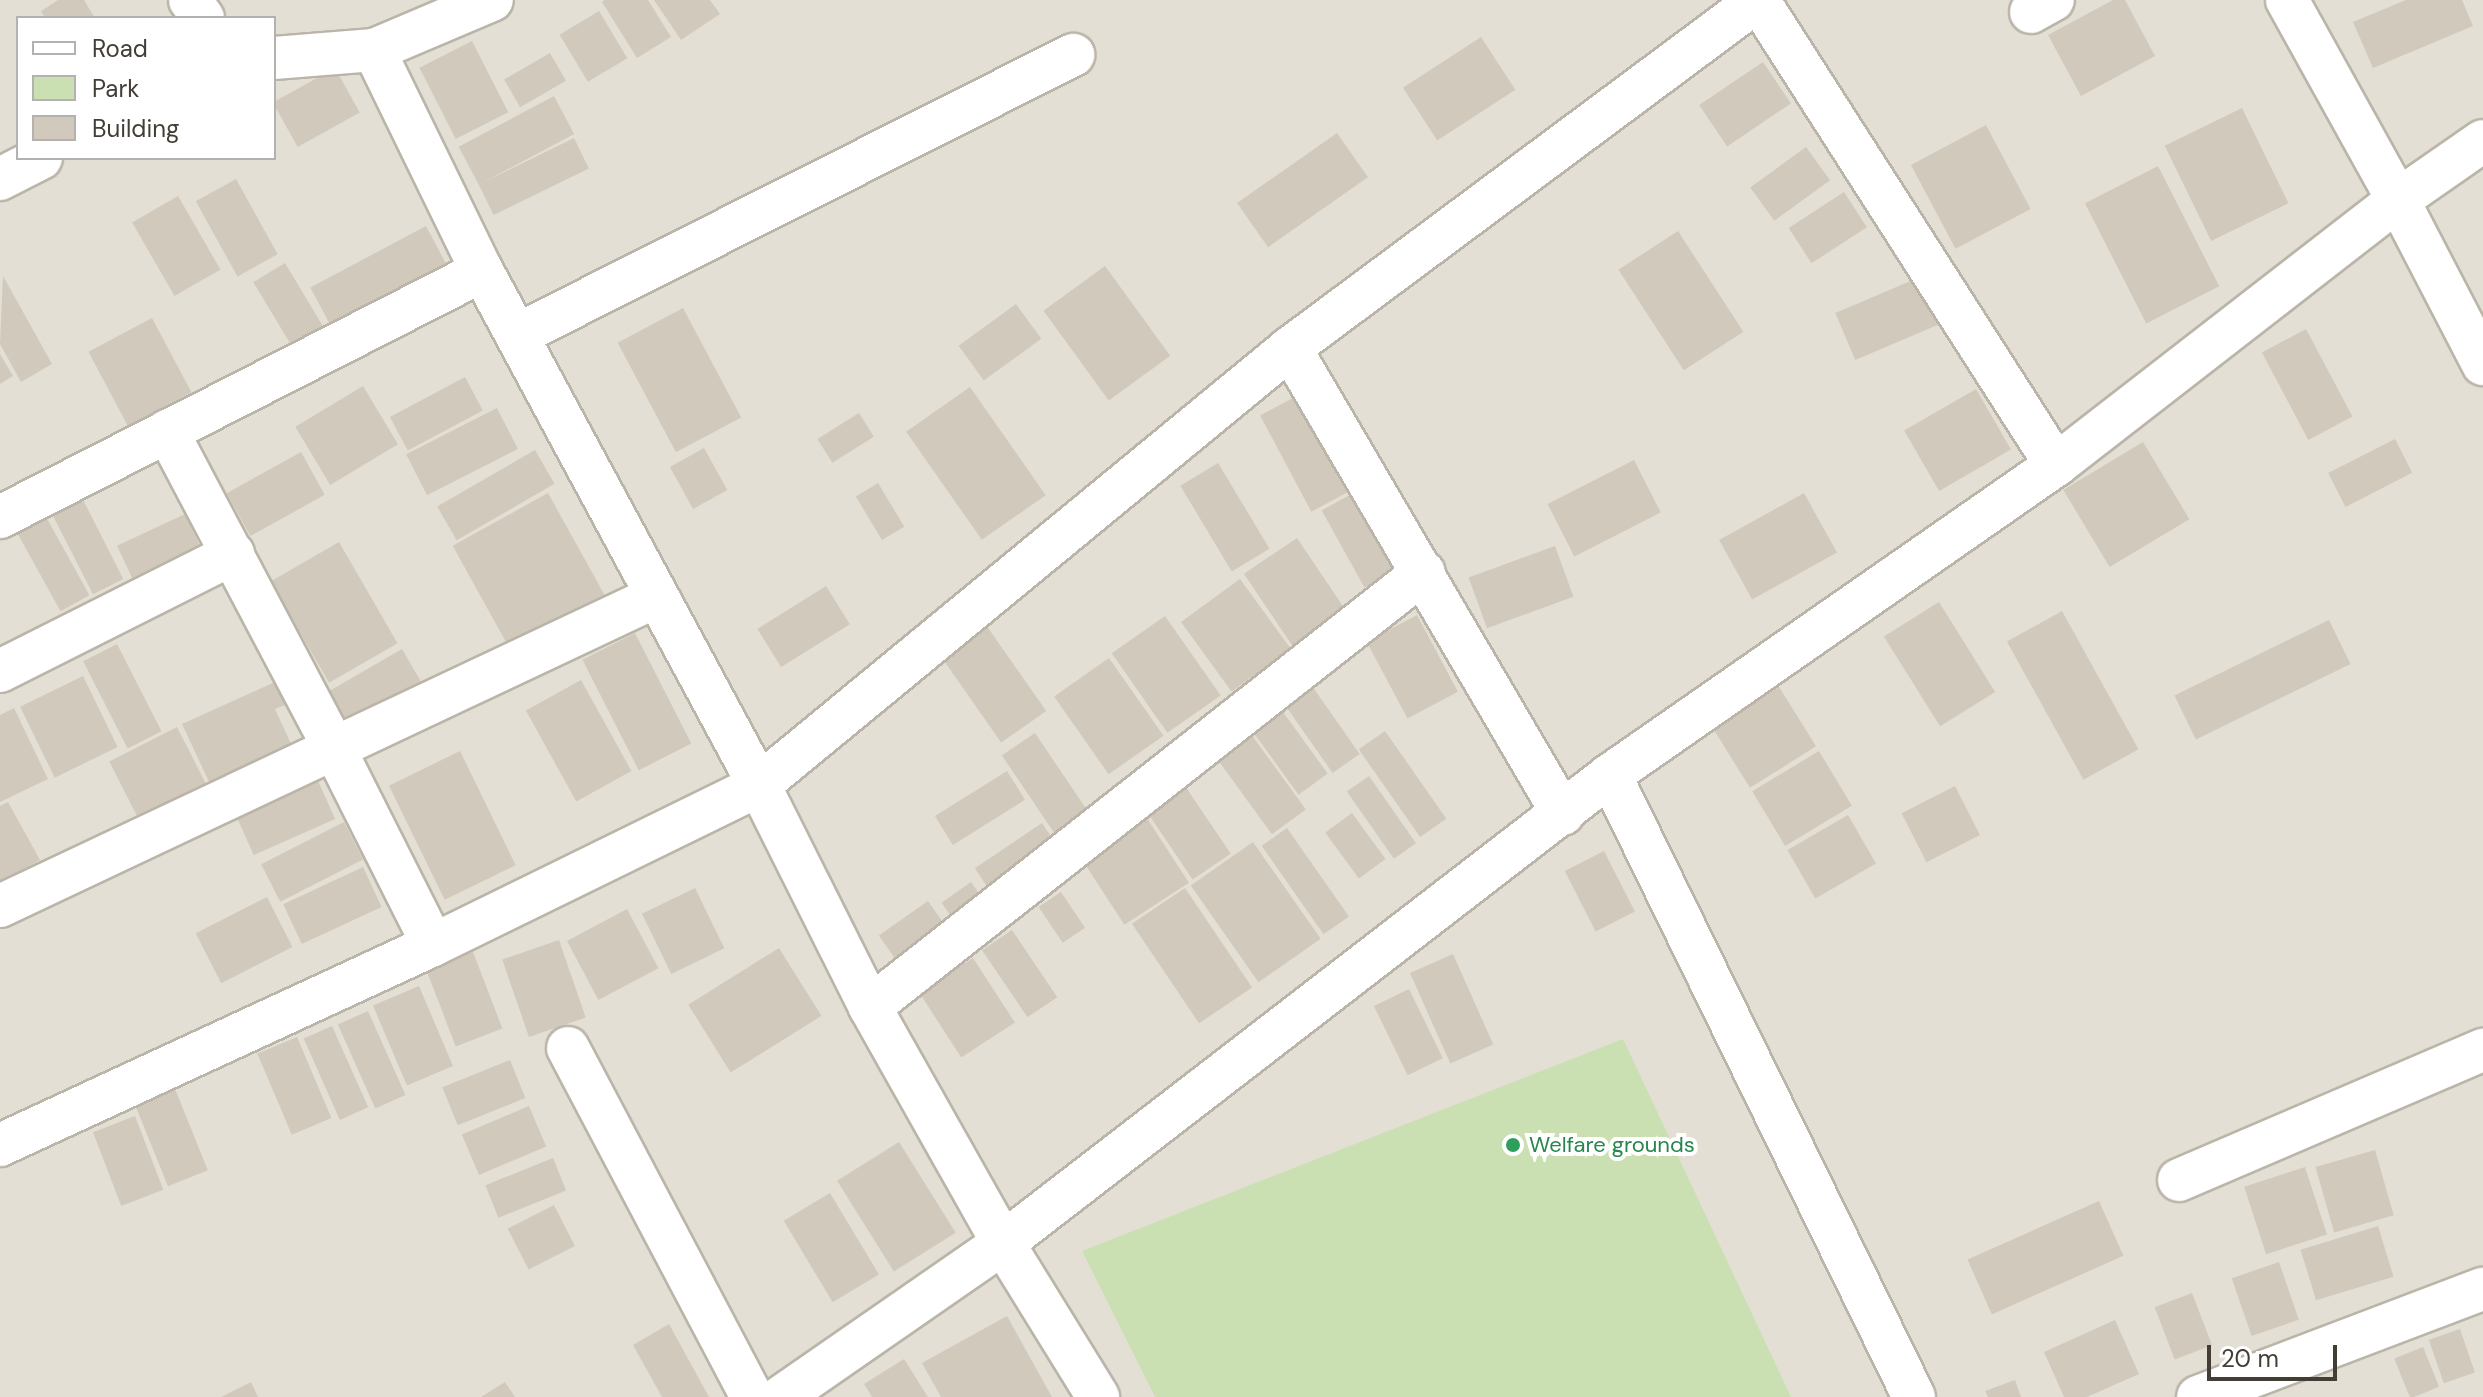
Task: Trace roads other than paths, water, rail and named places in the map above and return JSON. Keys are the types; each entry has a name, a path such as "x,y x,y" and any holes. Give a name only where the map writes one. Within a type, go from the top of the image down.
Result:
{"street":[{"path":"276,58 374,50 492,0"},
{"path":"0,1145 433,945 759,785 1290,348 1758,0 2056,465"},
{"path":"2287,0 2398,200 2483,364"},
{"path":"374,50 482,271 759,785 870,1007 1003,1243 1098,1397"},
{"path":"517,335 1073,55"},
{"path":"781,1397 1003,1243 1610,775 2056,465 2398,200 2483,141"},
{"path":"0,179 37,160"},
{"path":"0,517 482,271"},
{"path":"1290,348 1563,814"},
{"path":"167,431 335,750 433,945"},
{"path":"0,671 233,554"},
{"path":"870,1007 1424,572"},
{"path":"0,906 657,596"},
{"path":"1610,775 1914,1397"},
{"path":"568,1048 752,1397"},
{"path":"2179,1180 2483,1050"},
{"path":"2198,1397 2483,1289"}],"place":[{"name":"Welfare grounds","path":"1513,1145"}]}
